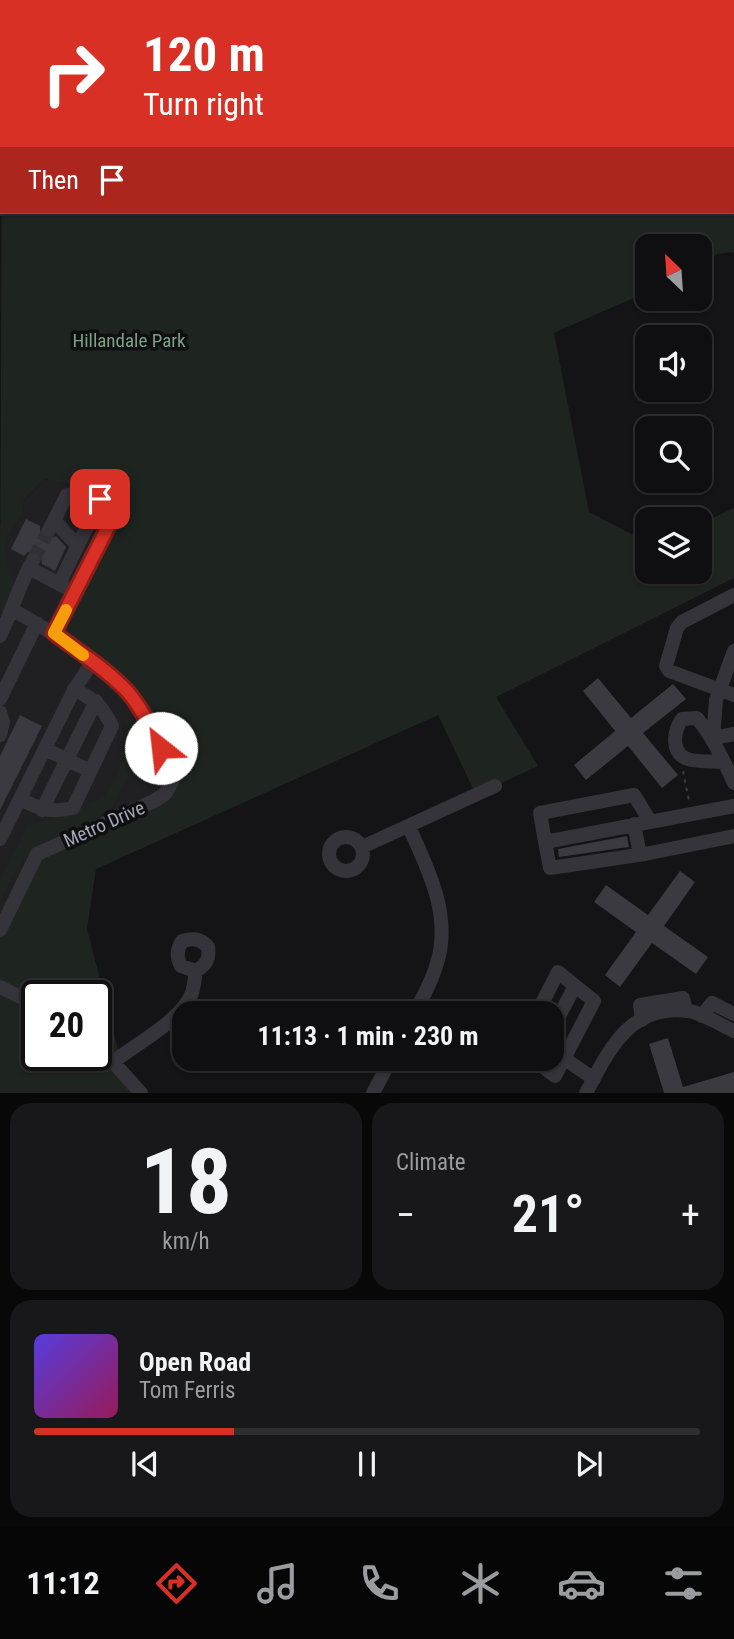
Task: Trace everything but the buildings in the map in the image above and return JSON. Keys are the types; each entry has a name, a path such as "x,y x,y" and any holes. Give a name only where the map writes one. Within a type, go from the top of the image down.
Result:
{"street":[{"path":"54,633 108,527 107,511 100,499 82,491 67,495 51,525 77,545"},
{"path":"59,584 100,499"},
{"path":"0,636 13,610 15,595 31,564 75,593"},
{"path":"727,692 669,671 666,666 677,628 682,622 734,595"},
{"name":"Metro Drive","path":"0,930 37,854 154,802 165,794 172,782 170,766 152,729 128,693 54,633 13,610"},
{"path":"0,699 37,623"},
{"path":"713,738 713,715 727,692 734,651"},
{"path":"0,839 74,690 92,662"},
{"path":"20,799 42,810 53,812 73,808 112,726 104,709 96,701 74,690"},
{"path":"42,810 96,701"},
{"path":"0,712 3,722 0,735"},
{"path":"724,762 684,758 675,746 675,730 682,719 697,718 713,738 733,780"},
{"path":"713,738 734,734"},
{"path":"45,749 90,771"},
{"path":"362,847 495,786"},
{"path":"650,821 634,795 540,813 550,868 640,855 734,836"},
{"path":"545,842 734,806"},
{"path":"634,824 640,855"},
{"path":"410,827 433,880 441,931 438,961 420,1001"},
{"path":"141,1093 113,1062 176,1016 192,993 196,971"},
{"path":"543,1001 558,972 594,1001 565,1059 594,1079"},
{"path":"564,1007 575,986"},
{"path":"0,987 21,997"},
{"path":"642,1020 640,1005 683,998 686,1012"},
{"path":"702,1016 712,1003 734,1014"},
{"path":"586,1093 614,1042 634,1023 662,1012 686,1012 702,1016 734,1031"},
{"path":"373,1093 385,1071"}],"path":[{"path":"681,762 689,801"}],"shaded area":[{"path":"80,478 94,480 108,488 128,693 172,782 0,930 0,525 45,479 69,485"}],"green space":[{"name":"Hillandale Park","path":"2,214 734,214 734,255 733,252 717,254 712,258 712,234 635,234 635,297 554,333 589,512 635,536 635,584 712,584 712,518 734,508 734,578 496,697 538,766 476,795 438,715 96,869 87,929 100,980 21,980 21,1071 112,1071 112,1026 120,1057 113,1063 141,1093 0,1093 0,930 37,854 121,818 172,782 128,693 54,633 108,527 100,500 108,488 94,480 80,478 69,485 45,479 23,501 20,517 5,541 6,558 15,586 3,612 0,612"},
{"path":"124,719 131,721 135,727 135,764 112,807 98,818 42,843 26,857 9,883 0,904 0,880 28,825 76,811 104,796 118,774 129,742"}],"tunnel":[{"path":"33,560 49,530"}],"slow traffic":[{"path":"66,610 54,633 83,655"}],"route":[{"path":"100,499 107,511 108,527 54,633 109,674 128,693 161,748"}]}
